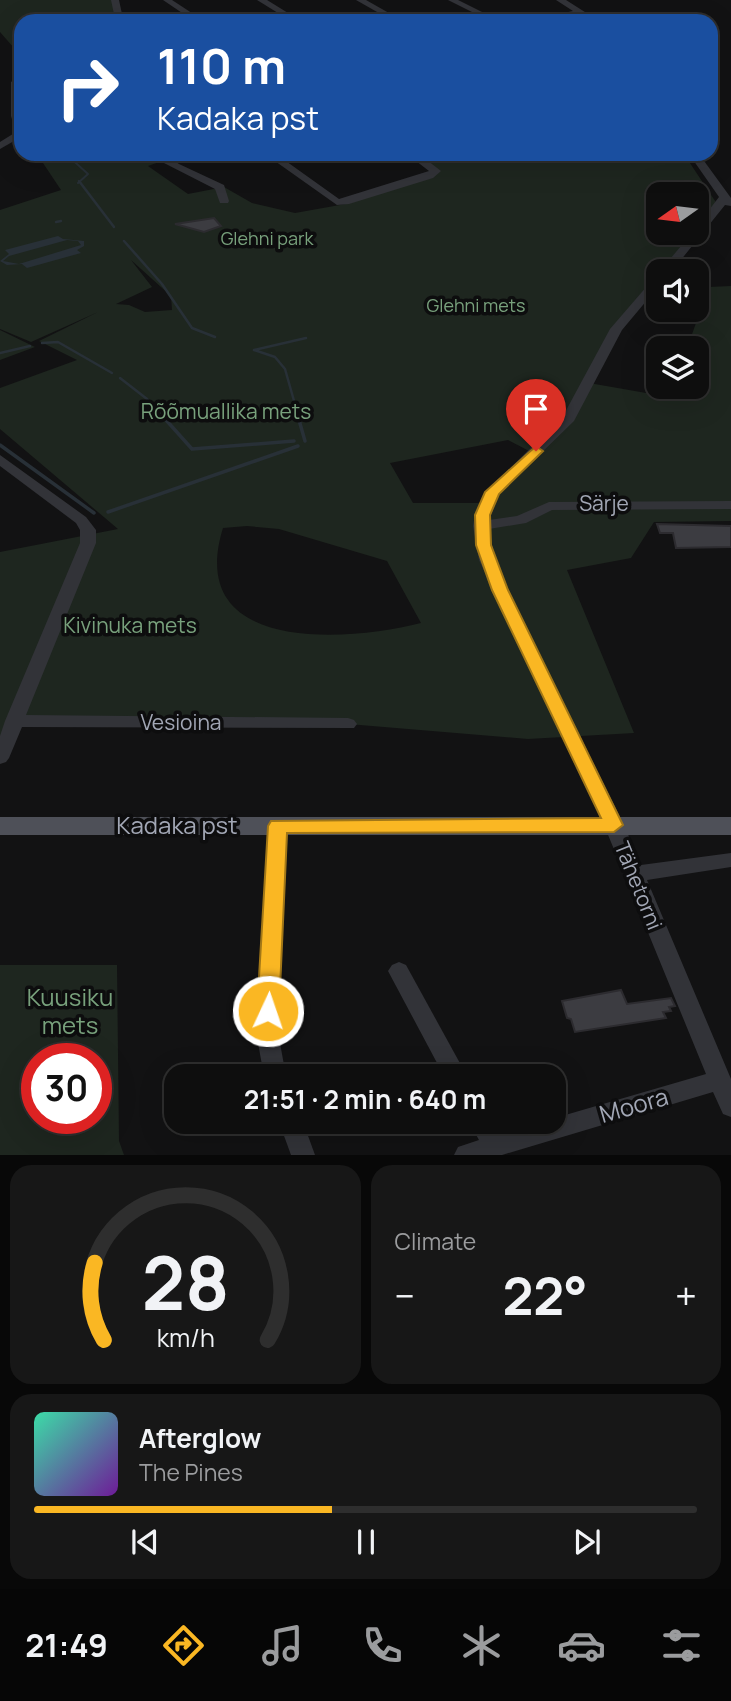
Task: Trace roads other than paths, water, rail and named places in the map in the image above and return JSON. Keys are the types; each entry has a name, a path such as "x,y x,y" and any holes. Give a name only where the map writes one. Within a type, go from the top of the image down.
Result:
{"main road":[{"name":"Kadaka pst","path":"0,826 731,826"}],"street":[{"path":"167,0 189,14"},
{"path":"261,0 285,14"},
{"path":"360,0 386,14"},
{"path":"452,0 481,14"},
{"path":"559,0 583,14"},
{"path":"569,14 580,12"},
{"path":"168,161 219,187 224,201"},
{"path":"280,161 337,202 369,196 436,171 422,161"},
{"path":"676,259 727,201 699,161"},
{"name":"Tähetorni","path":"646,294 616,329 583,398 569,418 493,492 482,515 481,526 487,560 614,825 731,1107"},
{"path":"0,459 81,520 88,530 88,543 0,758"},
{"name":"Särje","path":"481,526 521,520 549,506 731,505"},
{"name":"Vesioina","path":"14,721 348,724"},
{"path":"273,1064 267,1032 278,826"},
{"path":"633,874 731,860"},
{"path":"399,971 449,1064"},
{"name":"Moora","path":"466,1155 720,1080"},
{"path":"295,1134 303,1155"},
{"path":"488,1134 495,1146"}],"waterway":[{"path":"74,161 88,174 79,182"},
{"path":"79,182 114,227"},
{"path":"56,222 61,221"},
{"path":"124,241 162,284 192,328 215,337"},
{"path":"300,422 285,369 275,357 254,350 306,338"},
{"path":"42,343 58,342 112,373"},
{"path":"0,353 30,346"},
{"path":"120,378 147,399 168,422"},
{"path":"166,420 192,449 294,441"},
{"path":"299,420 305,441"},
{"path":"0,445 94,513"},
{"path":"108,512 298,446"}],"park label":[{"name":"Glehni park","path":"267,239"},
{"name":"Glehni mets","path":"476,306"},
{"name":"Rõõmuallika mets","path":"226,412"},
{"name":"Kivinuka mets","path":"130,626"},
{"name":"Kuusiku mets","path":"70,1012"}]}
